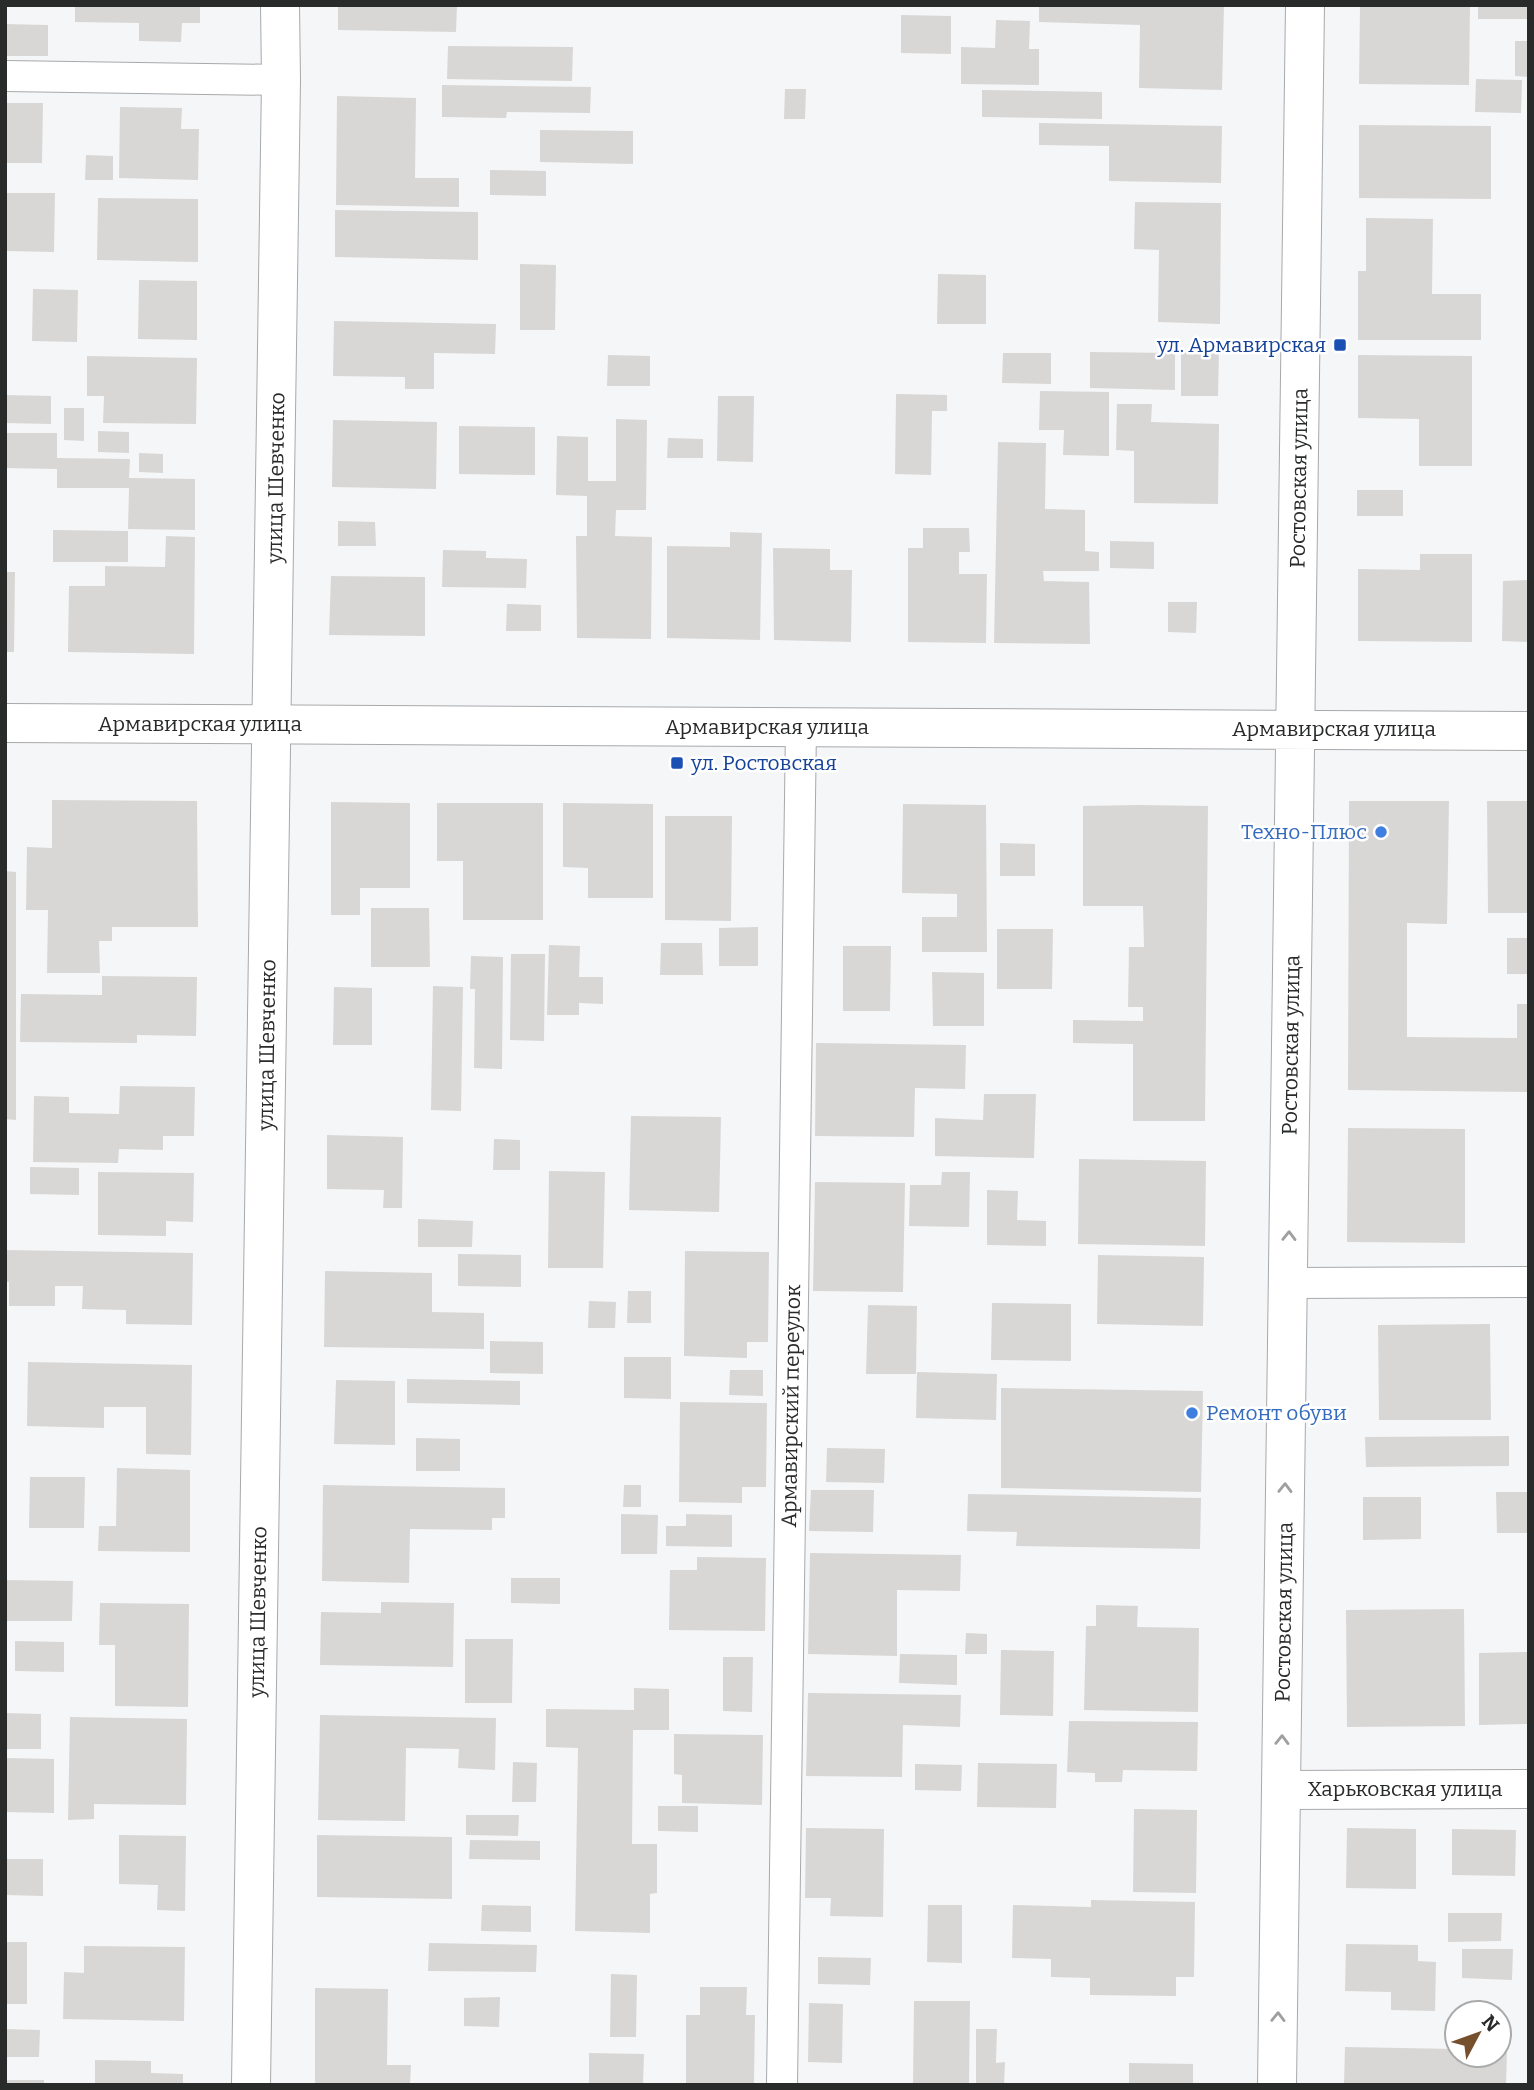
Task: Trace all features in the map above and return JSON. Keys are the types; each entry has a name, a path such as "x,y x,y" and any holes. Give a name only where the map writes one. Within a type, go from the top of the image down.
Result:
{"street":[{"name":"улица Шевченко","path":"251,2085 280,5"},
{"name":"Ростовская улица","path":"1277,2085 1305,5"},
{"name":"Армавирская улица","path":"5,723 1529,730"},
{"name":"Харьковская улица","path":"1282,1790 1529,1789"}],"lane":[{"path":"5,76 281,80"},
{"name":"Армавирский переулок","path":"782,2085 801,727"},
{"path":"1288,1283 1529,1282"}],"building":[{"path":"75,5 200,5 200,23 182,23 181,42 139,41 139,23 75,22"},
{"path":"338,5 457,5 456,32 338,30"},
{"path":"1039,5 1224,5 1222,90 1139,88 1140,25 1039,22"},
{"path":"1360,5 1470,5 1469,85 1359,84"},
{"path":"1478,5 1529,5 1529,19 1478,19"},
{"path":"901,15 951,16 951,54 901,53"},
{"path":"996,20 1030,21 1029,49 1039,49 1039,85 961,84 961,47 995,48"},
{"path":"5,24 48,25 48,56 5,56"},
{"path":"1515,41 1529,41 1529,77 1515,76"},
{"path":"448,46 573,47 572,81 447,79"},
{"path":"1476,79 1522,80 1521,113 1475,112"},
{"path":"442,85 591,87 590,113 507,112 506,118 442,117"},
{"path":"785,89 806,89 805,119 784,119"},
{"path":"982,90 1102,92 1102,119 982,117"},
{"path":"337,96 416,98 415,178 459,178 459,207 336,205"},
{"path":"5,103 43,103 42,163 5,163"},
{"path":"120,107 182,108 181,129 199,129 198,180 119,178"},
{"path":"1039,123 1222,126 1221,183 1109,181 1109,146 1039,145"},
{"path":"1359,125 1491,126 1491,199 1359,198"},
{"path":"540,130 633,131 633,164 540,162"},
{"path":"86,155 113,156 113,180 85,180"},
{"path":"490,170 546,171 546,196 490,195"},
{"path":"5,193 55,193 54,252 5,251"},
{"path":"98,198 198,199 198,262 97,260"},
{"path":"1135,202 1221,203 1220,324 1158,322 1159,250 1134,249"},
{"path":"335,210 478,212 478,260 335,257"},
{"path":"1366,218 1433,219 1432,294 1481,294 1481,340 1358,340 1358,271 1366,271"},
{"path":"520,264 556,265 555,330 520,330"},
{"path":"938,274 986,275 986,324 937,324"},
{"path":"139,280 197,281 197,340 138,339"},
{"path":"33,289 78,290 77,342 32,341"},
{"path":"334,321 496,324 495,354 434,353 434,389 405,389 405,377 333,376"},
{"path":"1090,352 1175,353 1175,390 1090,388"},
{"path":"1181,352 1219,352 1218,396 1181,396"},
{"path":"1003,353 1051,353 1051,384 1002,383"},
{"path":"608,355 650,356 650,386 607,386"},
{"path":"1358,355 1472,356 1472,466 1419,466 1419,419 1358,418"},
{"path":"87,356 197,358 196,424 103,423 104,396 87,396"},
{"path":"1040,391 1109,392 1109,456 1063,455 1064,430 1039,430"},
{"path":"896,394 947,395 947,411 932,411 931,475 895,474"},
{"path":"5,395 51,396 51,424 5,423"},
{"path":"718,396 754,396 753,462 717,461"},
{"path":"1117,404 1152,404 1151,422 1219,424 1218,504 1134,503 1134,451 1116,450"},
{"path":"64,408 84,408 84,441 64,440"},
{"path":"616,419 647,420 646,510 616,510 615,536 652,537 651,639 577,638 576,536 587,536 587,496 556,495 557,436 588,437 588,481 616,481"},
{"path":"333,420 437,422 436,489 332,487"},
{"path":"459,426 535,427 535,475 459,474"},
{"path":"98,431 129,432 129,453 98,452"},
{"path":"5,433 57,433 57,458 130,459 129,478 195,479 195,530 128,529 129,488 57,488 57,469 5,468"},
{"path":"668,438 703,439 703,458 667,458"},
{"path":"998,442 1046,443 1045,509 1085,510 1085,551 1099,552 1099,571 1043,571 1044,581 1089,582 1090,644 994,643"},
{"path":"139,453 163,454 163,473 139,472"},
{"path":"1357,490 1403,490 1403,516 1357,516"},
{"path":"338,521 375,522 376,546 338,546"},
{"path":"923,528 969,528 970,552 959,552 959,574 987,574 986,643 908,642 908,548 923,548"},
{"path":"53,530 128,531 128,562 53,562"},
{"path":"730,532 762,533 760,640 667,638 667,546 730,547"},
{"path":"166,536 195,537 194,654 68,652 69,586 105,586 105,566 165,567"},
{"path":"1110,541 1154,542 1154,569 1110,568"},
{"path":"773,548 830,549 830,570 852,570 851,642 774,640"},
{"path":"443,550 486,551 486,558 527,559 526,588 442,587"},
{"path":"1420,554 1472,554 1472,642 1358,641 1358,569 1420,570"},
{"path":"5,572 15,572 14,652 5,652"},
{"path":"331,576 425,577 425,636 329,635"},
{"path":"1529,580 1529,642 1502,641 1503,581"},
{"path":"1168,602 1197,602 1196,633 1168,632"},
{"path":"507,604 541,605 541,631 506,631"},
{"path":"52,800 197,801 198,927 112,927 112,941 99,941 100,973 47,973 48,910 26,910 27,847 52,848"},
{"path":"1349,801 1449,801 1447,924 1407,923 1407,1037 1517,1038 1517,1004 1529,1004 1529,1092 1348,1090"},
{"path":"1487,801 1529,801 1529,913 1488,913"},
{"path":"331,802 410,803 410,888 360,888 360,915 331,915"},
{"path":"437,803 543,803 543,920 463,920 463,861 437,861"},
{"path":"563,803 653,804 653,898 588,898 588,868 563,867"},
{"path":"903,804 986,805 987,952 922,952 922,917 957,917 957,894 902,893"},
{"path":"1083,806 1208,806 1205,1121 1133,1121 1133,1044 1073,1043 1073,1020 1143,1021 1143,1007 1128,1007 1129,947 1144,947 1143,906 1083,906"},
{"path":"665,816 732,816 731,921 665,920"},
{"path":"1000,843 1035,844 1035,876 1000,876"},
{"path":"5,871 16,872 16,1120 5,1119"},
{"path":"371,908 429,908 430,967 371,967"},
{"path":"758,927 758,966 719,966 719,928"},
{"path":"997,929 1053,929 1052,989 997,989"},
{"path":"1507,938 1529,938 1529,974 1507,974"},
{"path":"661,943 702,943 703,975 660,975"},
{"path":"549,945 580,946 579,977 603,977 603,1004 579,1003 579,1015 547,1015"},
{"path":"843,946 891,946 890,1011 843,1011"},
{"path":"511,954 545,954 544,1041 510,1040"},
{"path":"471,956 503,957 502,1069 474,1068 475,989 470,989"},
{"path":"932,972 984,973 984,1026 933,1026"},
{"path":"102,976 197,977 196,1036 137,1035 137,1043 20,1042 21,994 102,995"},
{"path":"433,986 463,987 461,1111 431,1110"},
{"path":"334,987 372,988 372,1045 333,1045"},
{"path":"816,1043 966,1045 965,1089 915,1088 914,1137 815,1136"},
{"path":"120,1086 195,1087 194,1136 163,1136 163,1150 119,1149 118,1163 33,1162 34,1096 69,1097 69,1113 119,1114"},
{"path":"984,1094 1036,1094 1034,1158 935,1156 935,1118 983,1120"},
{"path":"631,1116 721,1117 719,1212 629,1210"},
{"path":"1348,1128 1465,1129 1465,1243 1347,1242"},
{"path":"327,1135 403,1137 402,1208 383,1208 384,1190 327,1189"},
{"path":"494,1139 520,1140 520,1170 493,1170"},
{"path":"1079,1159 1206,1161 1205,1246 1078,1244"},
{"path":"30,1167 79,1168 79,1195 30,1194"},
{"path":"549,1171 605,1172 603,1268 548,1268"},
{"path":"98,1172 194,1173 193,1222 166,1221 166,1236 98,1235"},
{"path":"942,1172 970,1172 969,1227 909,1226 910,1185 941,1185"},
{"path":"815,1182 905,1183 903,1292 813,1291"},
{"path":"987,1190 1018,1191 1017,1220 1046,1221 1046,1246 987,1245"},
{"path":"418,1219 473,1221 472,1247 418,1247"},
{"path":"5,1250 193,1253 192,1325 126,1324 126,1310 82,1309 83,1286 55,1286 55,1306 9,1306 9,1282 5,1282"},
{"path":"685,1251 769,1252 768,1342 747,1342 747,1358 684,1356"},
{"path":"458,1254 521,1255 521,1287 458,1286"},
{"path":"1098,1255 1204,1257 1203,1326 1097,1324"},
{"path":"325,1271 432,1273 432,1312 484,1313 484,1349 324,1347"},
{"path":"628,1291 651,1291 651,1323 627,1323"},
{"path":"589,1301 616,1302 615,1328 588,1328"},
{"path":"992,1303 1071,1304 1071,1361 991,1360"},
{"path":"868,1305 917,1306 916,1374 866,1374"},
{"path":"1490,1324 1491,1420 1379,1420 1378,1325"},
{"path":"490,1341 543,1342 543,1374 490,1373"},
{"path":"624,1357 671,1357 671,1399 624,1398"},
{"path":"28,1362 192,1365 191,1455 146,1454 146,1407 104,1407 104,1428 27,1426"},
{"path":"730,1370 763,1370 763,1396 729,1395"},
{"path":"917,1372 997,1374 996,1420 916,1418"},
{"path":"407,1379 520,1381 520,1405 407,1403"},
{"path":"336,1380 395,1381 395,1445 334,1444"},
{"path":"1001,1388 1203,1391 1201,1492 1001,1488"},
{"path":"680,1402 767,1403 766,1487 742,1487 742,1503 679,1502"},
{"path":"1509,1436 1509,1466 1366,1467 1365,1437"},
{"path":"416,1438 460,1439 460,1471 416,1471"},
{"path":"827,1448 885,1449 884,1483 826,1482"},
{"path":"117,1468 190,1470 190,1552 98,1551 99,1526 116,1526"},
{"path":"30,1477 85,1477 84,1528 29,1528"},
{"path":"323,1485 505,1488 505,1518 492,1518 492,1530 410,1529 409,1583 322,1581"},
{"path":"624,1485 641,1485 641,1507 623,1507"},
{"path":"811,1490 874,1490 873,1532 809,1531"},
{"path":"1496,1492 1529,1492 1529,1533 1497,1533"},
{"path":"968,1494 1201,1498 1200,1549 1016,1546 1017,1532 967,1531"},
{"path":"1363,1497 1421,1497 1421,1539 1363,1540"},
{"path":"621,1514 658,1515 657,1554 621,1554"},
{"path":"686,1514 732,1515 732,1547 666,1546 666,1526 686,1526"},
{"path":"810,1553 961,1555 960,1591 897,1590 897,1656 808,1654"},
{"path":"697,1557 766,1558 765,1631 669,1630 670,1570 697,1570"},
{"path":"511,1578 560,1578 560,1604 511,1603"},
{"path":"5,1580 73,1581 72,1621 5,1621"},
{"path":"381,1602 454,1603 453,1667 320,1665 321,1612 381,1613"},
{"path":"100,1603 189,1604 188,1707 115,1706 115,1645 99,1645"},
{"path":"1096,1605 1138,1606 1137,1627 1199,1628 1198,1712 1084,1710 1086,1626 1096,1626"},
{"path":"1464,1609 1465,1726 1347,1727 1346,1610"},
{"path":"966,1633 987,1634 987,1654 965,1654"},
{"path":"465,1639 513,1639 512,1703 465,1703"},
{"path":"15,1641 64,1642 64,1672 15,1671"},
{"path":"1001,1650 1054,1651 1053,1716 1000,1715"},
{"path":"1529,1652 1529,1724 1479,1725 1479,1653"},
{"path":"900,1654 957,1655 957,1685 899,1683"},
{"path":"723,1657 753,1657 752,1712 723,1711"},
{"path":"634,1688 669,1689 669,1730 633,1730 632,1844 657,1844 657,1893 650,1894 650,1933 575,1931 578,1748 546,1747 546,1709 634,1710"},
{"path":"808,1693 961,1695 960,1727 903,1725 902,1777 806,1776"},
{"path":"5,1713 41,1714 41,1749 5,1749"},
{"path":"320,1715 496,1718 495,1770 458,1768 459,1749 406,1748 405,1821 318,1820"},
{"path":"70,1717 187,1719 186,1805 94,1804 94,1819 68,1820"},
{"path":"1069,1721 1198,1722 1197,1771 1123,1770 1122,1782 1095,1782 1095,1773 1067,1772"},
{"path":"674,1734 763,1735 762,1805 682,1803 682,1775 674,1774"},
{"path":"5,1758 54,1759 54,1813 5,1812"},
{"path":"513,1762 537,1763 536,1802 512,1802"},
{"path":"978,1763 1057,1764 1056,1808 977,1807"},
{"path":"915,1764 962,1765 961,1791 915,1790"},
{"path":"658,1806 698,1806 698,1832 658,1831"},
{"path":"1134,1809 1197,1810 1196,1893 1133,1892"},
{"path":"466,1815 519,1815 518,1836 466,1835"},
{"path":"806,1828 884,1829 883,1917 830,1916 831,1898 805,1898"},
{"path":"1347,1828 1416,1829 1416,1889 1346,1888"},
{"path":"1452,1829 1516,1830 1515,1876 1452,1875"},
{"path":"119,1835 186,1836 185,1911 157,1910 158,1885 119,1884"},
{"path":"317,1835 452,1837 452,1899 317,1897"},
{"path":"470,1840 540,1841 540,1860 469,1859"},
{"path":"5,1859 43,1859 43,1896 5,1895"},
{"path":"1091,1900 1195,1902 1194,1977 1176,1977 1176,1996 1090,1995 1090,1978 1051,1977 1051,1959 1012,1958 1013,1905 1091,1907"},
{"path":"482,1905 531,1906 531,1932 481,1931"},
{"path":"928,1905 962,1905 962,1963 927,1962"},
{"path":"1448,1913 1502,1913 1501,1941 1448,1942"},
{"path":"5,1942 27,1942 27,2004 5,2004"},
{"path":"429,1943 537,1945 536,1972 428,1971"},
{"path":"1346,1944 1418,1945 1418,1961 1436,1962 1435,2011 1391,2010 1391,1992 1345,1991"},
{"path":"84,1946 185,1947 184,2021 63,2019 64,1972 84,1973"},
{"path":"1462,1949 1513,1949 1512,1980 1462,1978"},
{"path":"818,1957 871,1958 870,1985 818,1984"},
{"path":"611,1974 637,1975 636,2037 610,2037"},
{"path":"700,1987 747,1987 746,2015 755,2015 754,2085 686,2085 686,2015 700,2015"},
{"path":"315,1988 388,1989 387,2065 411,2065 410,2085 315,2085"},
{"path":"500,1997 499,2027 464,2026 464,1998"},
{"path":"914,2001 970,2001 969,2085 913,2085"},
{"path":"809,2003 843,2004 842,2063 808,2062"},
{"path":"5,2029 40,2030 39,2057 5,2057"},
{"path":"976,2029 997,2029 996,2063 1005,2062 1004,2085 976,2085"},
{"path":"1345,2047 1443,2049 1443,2069 1506,2069 1506,2085 1344,2085"},
{"path":"589,2053 644,2054 643,2085 589,2085"},
{"path":"95,2060 151,2061 151,2073 183,2074 183,2085 95,2085"},
{"path":"1129,2063 1193,2064 1193,2085 1129,2085"},
{"path":"5,2080 44,2080 44,2085 5,2085"}],"place":[{"name":"ул. Армавирская","path":"1340,345"},
{"name":"ул. Ростовская","path":"677,763"},
{"name":"Техно-Плюс","path":"1381,832"},
{"name":"Ремонт обуви","path":"1192,1413"}]}
